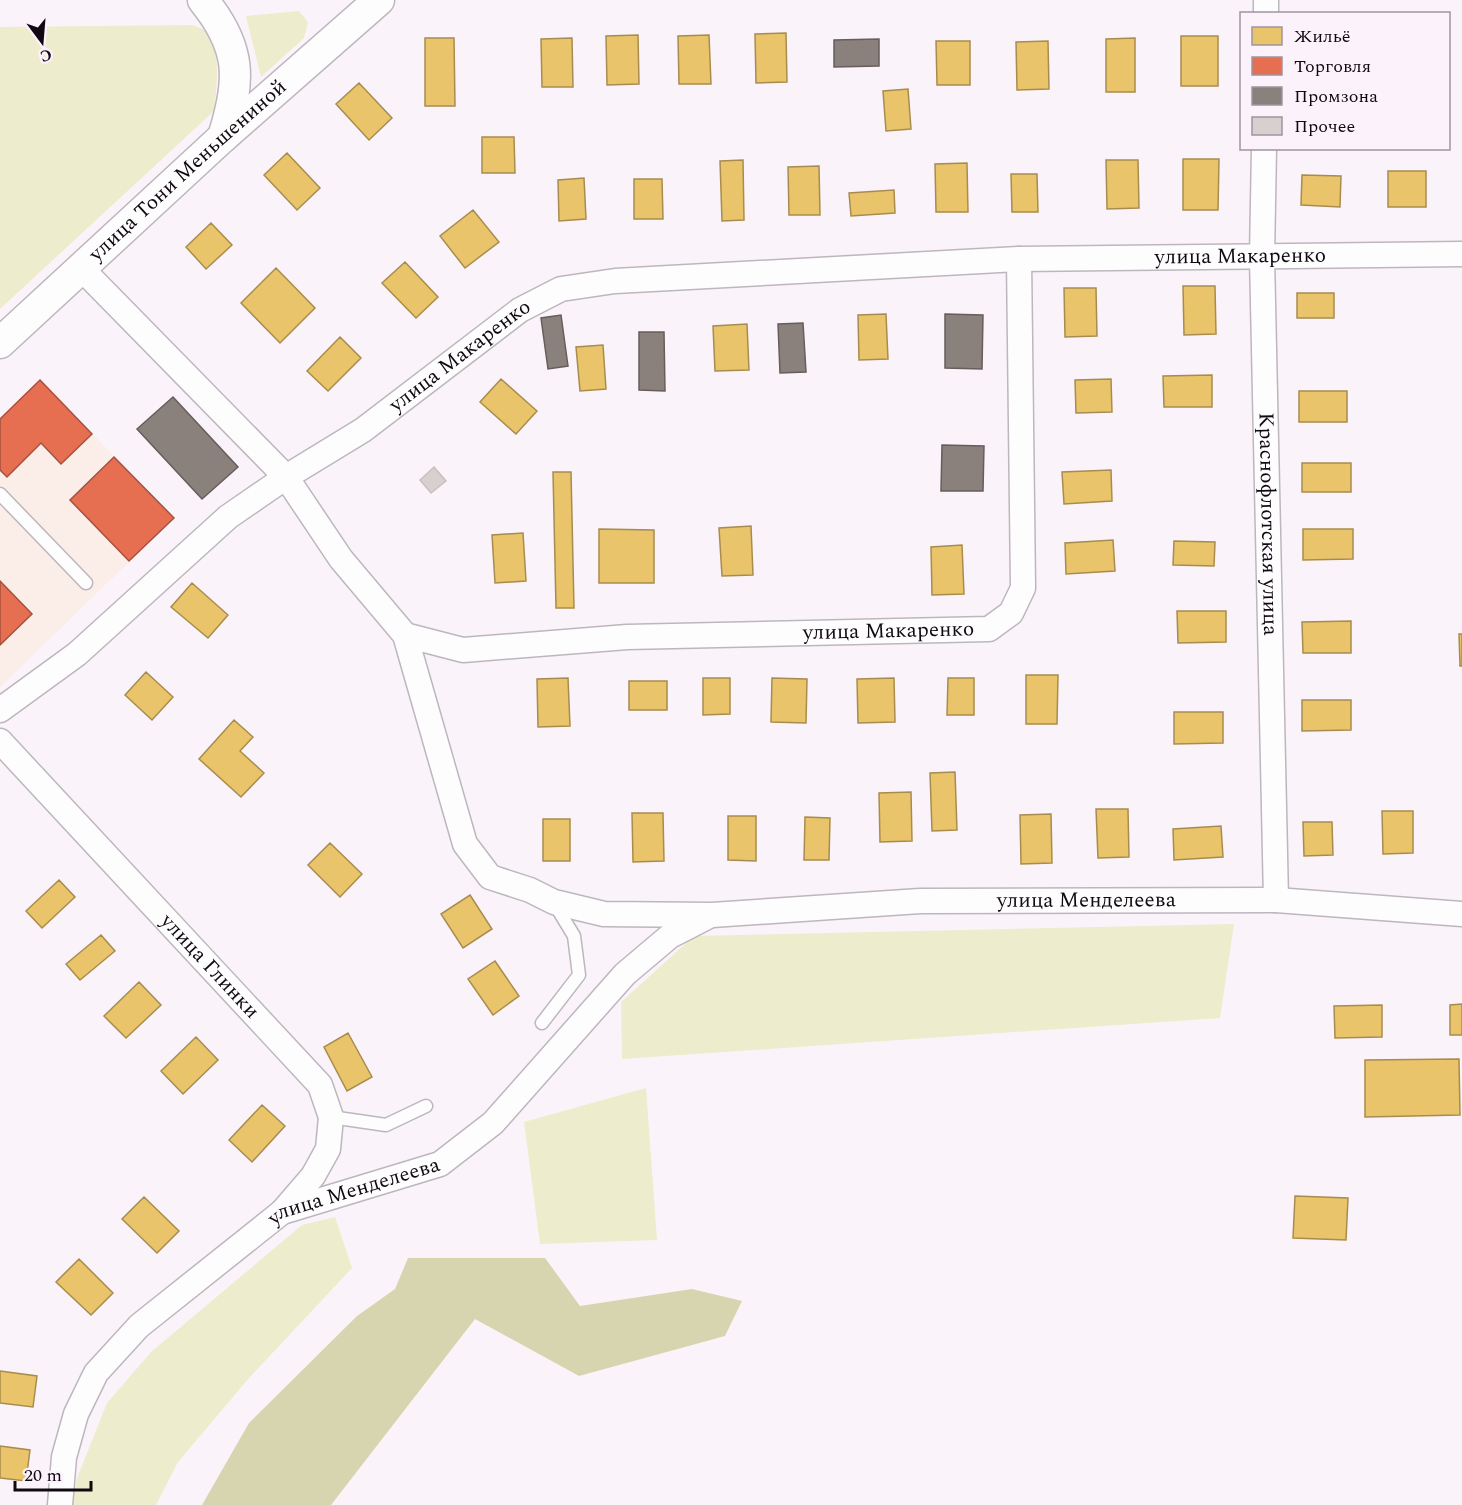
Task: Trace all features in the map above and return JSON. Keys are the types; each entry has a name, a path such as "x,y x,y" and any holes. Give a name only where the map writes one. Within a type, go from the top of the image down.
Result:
{"street":[{"path":"203,0 220,20 233,53 234,104 223,137"},
{"name":"улица Тони Меньшениной","path":"0,343 223,137 379,0"},
{"name":"Краснофлотская улица","path":"1264,150 1262,257 1276,900"},
{"name":"улица Макаренко","path":"0,710 77,654 228,517 286,477 363,430 520,310 561,289 615,281 1019,258 1462,254"},
{"name":"улица Макаренко","path":"405,635 463,650 627,637 989,629 1011,613 1023,588 1019,258"},
{"path":"81,268 286,477 341,559 405,635"},
{"name":"улица Менделеева","path":"405,635 465,844 490,877 530,890 554,902 604,914 712,915 920,901 1276,900 1462,914"},
{"name":"улица Глинки","path":"0,741 320,1085 331,1117 328,1149 313,1176 282,1212"},
{"name":"улица Менделеева","path":"60,1505 64,1457 76,1414 96,1373 139,1326 282,1212 440,1164 493,1123 625,974 670,936 712,915"}],"lane":[{"path":"0,494 86,583"},
{"path":"542,1023 579,975 574,936 554,902"},
{"path":"331,1117 386,1125 426,1107"}],"shaded area":[{"path":"40,380 174,518 0,687 0,419"}],"green space":[{"path":"299,11 308,22 304,38 261,77 246,16"},
{"path":"192,25 205,31 214,47 217,69 214,111 0,309 0,27"},
{"path":"1234,924 1220,1018 622,1059 621,1002 694,936"},
{"path":"646,1088 657,1240 540,1244 524,1122"},
{"path":"335,1217 352,1268 249,1378 178,1462 156,1505 72,1505 77,1478 107,1403 151,1352 302,1225"},
{"path":"408,1258 545,1258 580,1306 692,1289 742,1301 725,1336 579,1376 475,1319 331,1505 202,1505 249,1423 357,1316 395,1289"}],"building: Жильё":[{"path":"786,33 787,82 756,83 755,34"},
{"path":"638,35 639,84 607,85 606,36"},
{"path":"709,35 711,84 679,84 678,36"},
{"path":"1181,36 1218,36 1218,86 1181,86"},
{"path":"425,38 454,38 455,106 425,106"},
{"path":"572,38 573,87 542,87 541,39"},
{"path":"1135,38 1135,92 1106,92 1106,39"},
{"path":"936,41 970,41 970,85 937,85"},
{"path":"1048,41 1049,89 1017,90 1016,42"},
{"path":"359,83 392,118 369,140 336,104"},
{"path":"908,89 911,129 886,131 883,91"},
{"path":"482,137 514,137 515,173 482,173"},
{"path":"287,153 320,188 297,210 264,175"},
{"path":"1183,159 1219,159 1218,210 1183,210"},
{"path":"743,160 744,220 722,221 720,161"},
{"path":"1106,160 1138,160 1139,208 1107,209"},
{"path":"967,163 968,212 936,212 935,164"},
{"path":"819,166 820,215 789,215 788,167"},
{"path":"1388,171 1426,171 1426,207 1388,207"},
{"path":"1011,174 1037,174 1038,212 1012,212"},
{"path":"1302,175 1341,176 1340,207 1301,205"},
{"path":"584,178 586,219 559,221 558,180"},
{"path":"634,179 662,179 663,219 634,219"},
{"path":"894,190 895,213 851,216 849,193"},
{"path":"473,210 499,242 465,268 440,236"},
{"path":"211,223 232,245 206,269 186,247"},
{"path":"405,262 438,297 416,318 382,283"},
{"path":"276,268 315,308 280,343 241,303"},
{"path":"1183,286 1215,286 1216,334 1184,335"},
{"path":"1064,288 1096,288 1097,336 1065,337"},
{"path":"1297,293 1334,293 1334,318 1297,318"},
{"path":"886,314 888,359 859,360 858,315"},
{"path":"747,324 749,370 715,371 713,326"},
{"path":"340,337 361,358 328,391 307,371"},
{"path":"603,345 606,389 580,391 576,347"},
{"path":"1212,375 1212,407 1164,407 1163,376"},
{"path":"501,379 537,411 516,434 480,402"},
{"path":"1111,379 1112,412 1076,413 1075,380"},
{"path":"1299,391 1347,391 1347,422 1299,422"},
{"path":"1302,463 1351,463 1351,492 1302,492"},
{"path":"1111,470 1112,501 1064,504 1062,472"},
{"path":"553,472 571,472 574,608 556,608"},
{"path":"751,526 753,575 722,576 719,528"},
{"path":"599,529 654,530 654,583 599,583"},
{"path":"1303,529 1353,529 1353,559 1303,560"},
{"path":"523,533 526,581 495,583 492,535"},
{"path":"1113,540 1115,571 1066,574 1065,543"},
{"path":"1174,541 1215,542 1214,566 1173,565"},
{"path":"962,545 964,594 932,595 931,547"},
{"path":"192,583 228,615 208,638 171,607"},
{"path":"1177,611 1226,611 1226,642 1178,643"},
{"path":"1351,621 1351,653 1303,653 1302,622"},
{"path":"1459,634 1462,634 1462,666 1460,666"},
{"path":"146,672 173,697 152,720 125,695"},
{"path":"1026,675 1058,675 1057,724 1026,724"},
{"path":"568,678 570,726 538,727 537,679"},
{"path":"703,678 730,678 730,714 703,715"},
{"path":"772,678 807,679 806,723 771,722"},
{"path":"894,678 895,722 858,723 857,679"},
{"path":"948,678 974,678 974,715 947,715"},
{"path":"629,681 667,681 667,710 629,710"},
{"path":"1302,700 1351,700 1351,730 1302,731"},
{"path":"1174,712 1223,712 1223,743 1174,744"},
{"path":"234,720 253,737 240,751 264,773 241,797 199,759"},
{"path":"955,772 957,830 932,831 930,773"},
{"path":"911,792 912,841 880,842 879,793"},
{"path":"1096,809 1128,809 1129,857 1098,858"},
{"path":"1382,811 1413,811 1413,853 1383,854"},
{"path":"632,813 663,813 664,861 633,862"},
{"path":"1051,814 1052,863 1021,864 1020,815"},
{"path":"728,816 756,816 756,861 728,860"},
{"path":"805,817 830,818 829,860 804,860"},
{"path":"543,819 570,819 570,861 543,861"},
{"path":"1303,822 1332,822 1333,855 1304,856"},
{"path":"1221,826 1223,857 1174,860 1173,829"},
{"path":"330,843 362,874 340,897 308,865"},
{"path":"59,880 75,897 42,928 26,911"},
{"path":"470,895 492,929 463,948 441,914"},
{"path":"101,935 115,951 80,980 66,964"},
{"path":"495,961 519,996 493,1015 468,979"},
{"path":"139,982 161,1005 126,1038 104,1016"},
{"path":"1462,1004 1462,1035 1450,1035 1450,1005"},
{"path":"1382,1005 1382,1037 1335,1038 1334,1006"},
{"path":"348,1033 372,1077 347,1091 324,1047"},
{"path":"196,1037 218,1060 183,1094 161,1071"},
{"path":"1459,1059 1460,1115 1365,1117 1365,1060"},
{"path":"262,1105 285,1126 252,1162 229,1140"},
{"path":"1295,1196 1348,1198 1346,1240 1293,1238"},
{"path":"144,1197 179,1231 157,1253 122,1219"},
{"path":"79,1259 113,1293 91,1315 56,1282"},
{"path":"0,1371 37,1376 33,1407 0,1403"},
{"path":"0,1446 30,1450 26,1481 0,1478"}],"building: Торговля":[{"path":"40,380 92,434 61,464 41,443 7,477 0,470 0,419"},
{"path":"114,457 174,518 129,561 70,500"},
{"path":"0,581 32,614 0,645"}],"building: Промзона":[{"path":"879,39 879,66 834,67 834,40"},
{"path":"945,314 983,315 982,369 945,368"},
{"path":"561,315 568,366 548,369 541,318"},
{"path":"803,323 806,372 780,373 778,324"},
{"path":"639,332 664,332 665,391 639,390"},
{"path":"173,397 238,467 202,499 137,429"},
{"path":"942,445 984,446 983,491 941,491"}],"building: Прочее":[{"path":"434,467 446,481 431,493 420,480"}]}
